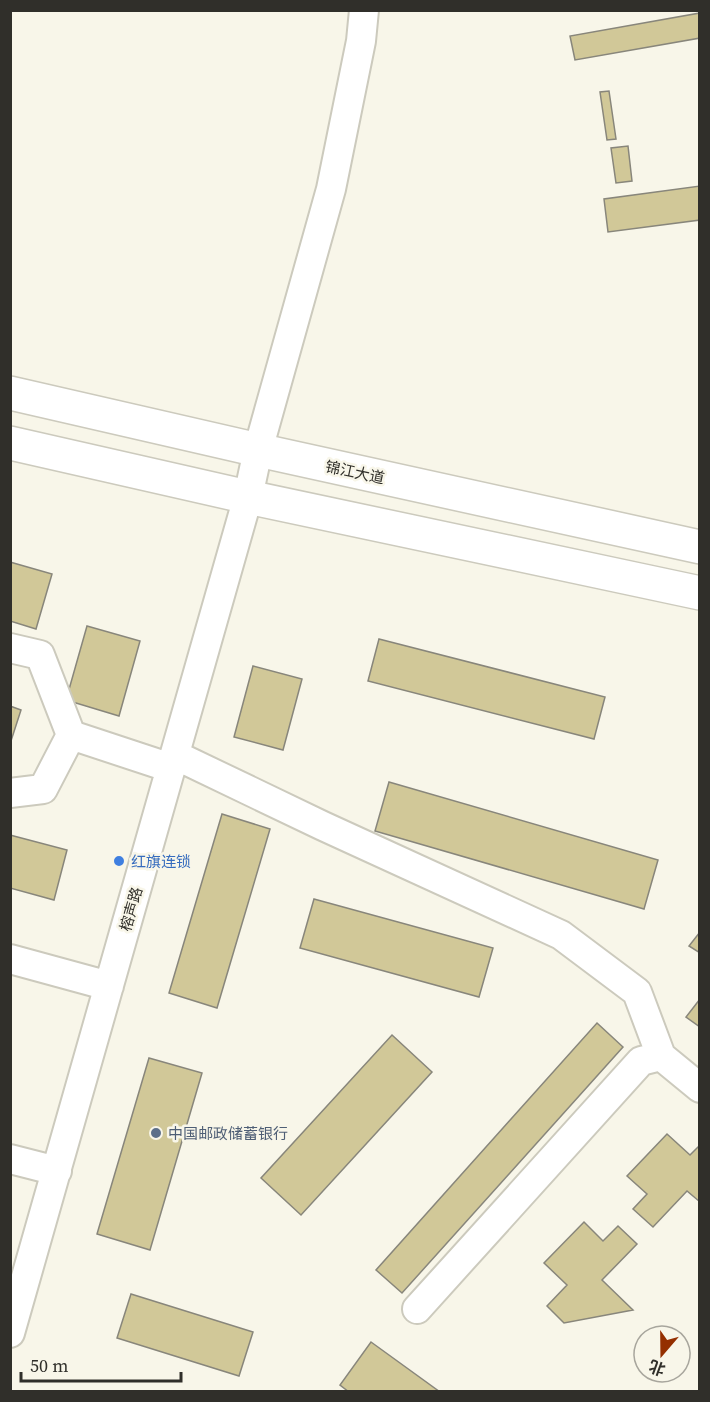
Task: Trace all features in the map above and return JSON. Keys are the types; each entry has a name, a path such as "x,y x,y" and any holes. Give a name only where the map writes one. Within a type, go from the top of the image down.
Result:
{"main road":[{"name":"锦江大道","path":"10,393 699,547"},
{"path":"10,443 249,497 699,592"}],"street":[{"name":"榕声路","path":"10,1332 249,497 258,450 331,189 362,41 364,10"},
{"path":"10,648 40,655 70,735 43,789 10,794"},
{"path":"70,735 173,761 323,826 561,935 637,992 661,1056 699,1088"},
{"path":"10,959 109,986"},
{"path":"417,1309 641,1061 661,1056"},
{"path":"10,1159 57,1171"}],"building":[{"path":"700,13 700,38 575,60 570,36"},
{"path":"609,91 616,139 607,140 600,92"},
{"path":"628,146 632,181 616,183 611,148"},
{"path":"700,186 700,220 608,232 604,199"},
{"path":"10,562 52,574 36,629 10,621"},
{"path":"87,626 140,641 119,716 66,700"},
{"path":"379,639 605,697 594,739 368,681"},
{"path":"253,666 302,679 283,750 234,737"},
{"path":"10,706 21,710 10,744"},
{"path":"389,782 658,860 644,909 375,831"},
{"path":"222,814 270,829 217,1008 169,993"},
{"path":"10,835 67,850 54,900 10,888"},
{"path":"314,899 493,948 479,997 300,948"},
{"path":"700,932 700,953 689,946"},
{"path":"700,999 700,1027 686,1017"},
{"path":"597,1023 623,1047 402,1293 376,1270"},
{"path":"392,1035 432,1072 301,1215 261,1178"},
{"path":"149,1058 202,1073 150,1250 97,1234"},
{"path":"667,1134 690,1155 700,1145 700,1202 687,1191 653,1227 633,1209 647,1194 627,1176"},
{"path":"584,1222 603,1241 618,1226 637,1244 602,1280 633,1310 564,1323 547,1306 567,1285 544,1263"},
{"path":"131,1294 253,1332 239,1376 117,1338"},
{"path":"371,1342 440,1392 349,1392 340,1385"}],"place":[{"name":"红旗连锁","path":"119,861"},
{"name":"中国邮政储蓄银行","path":"156,1133"}]}
